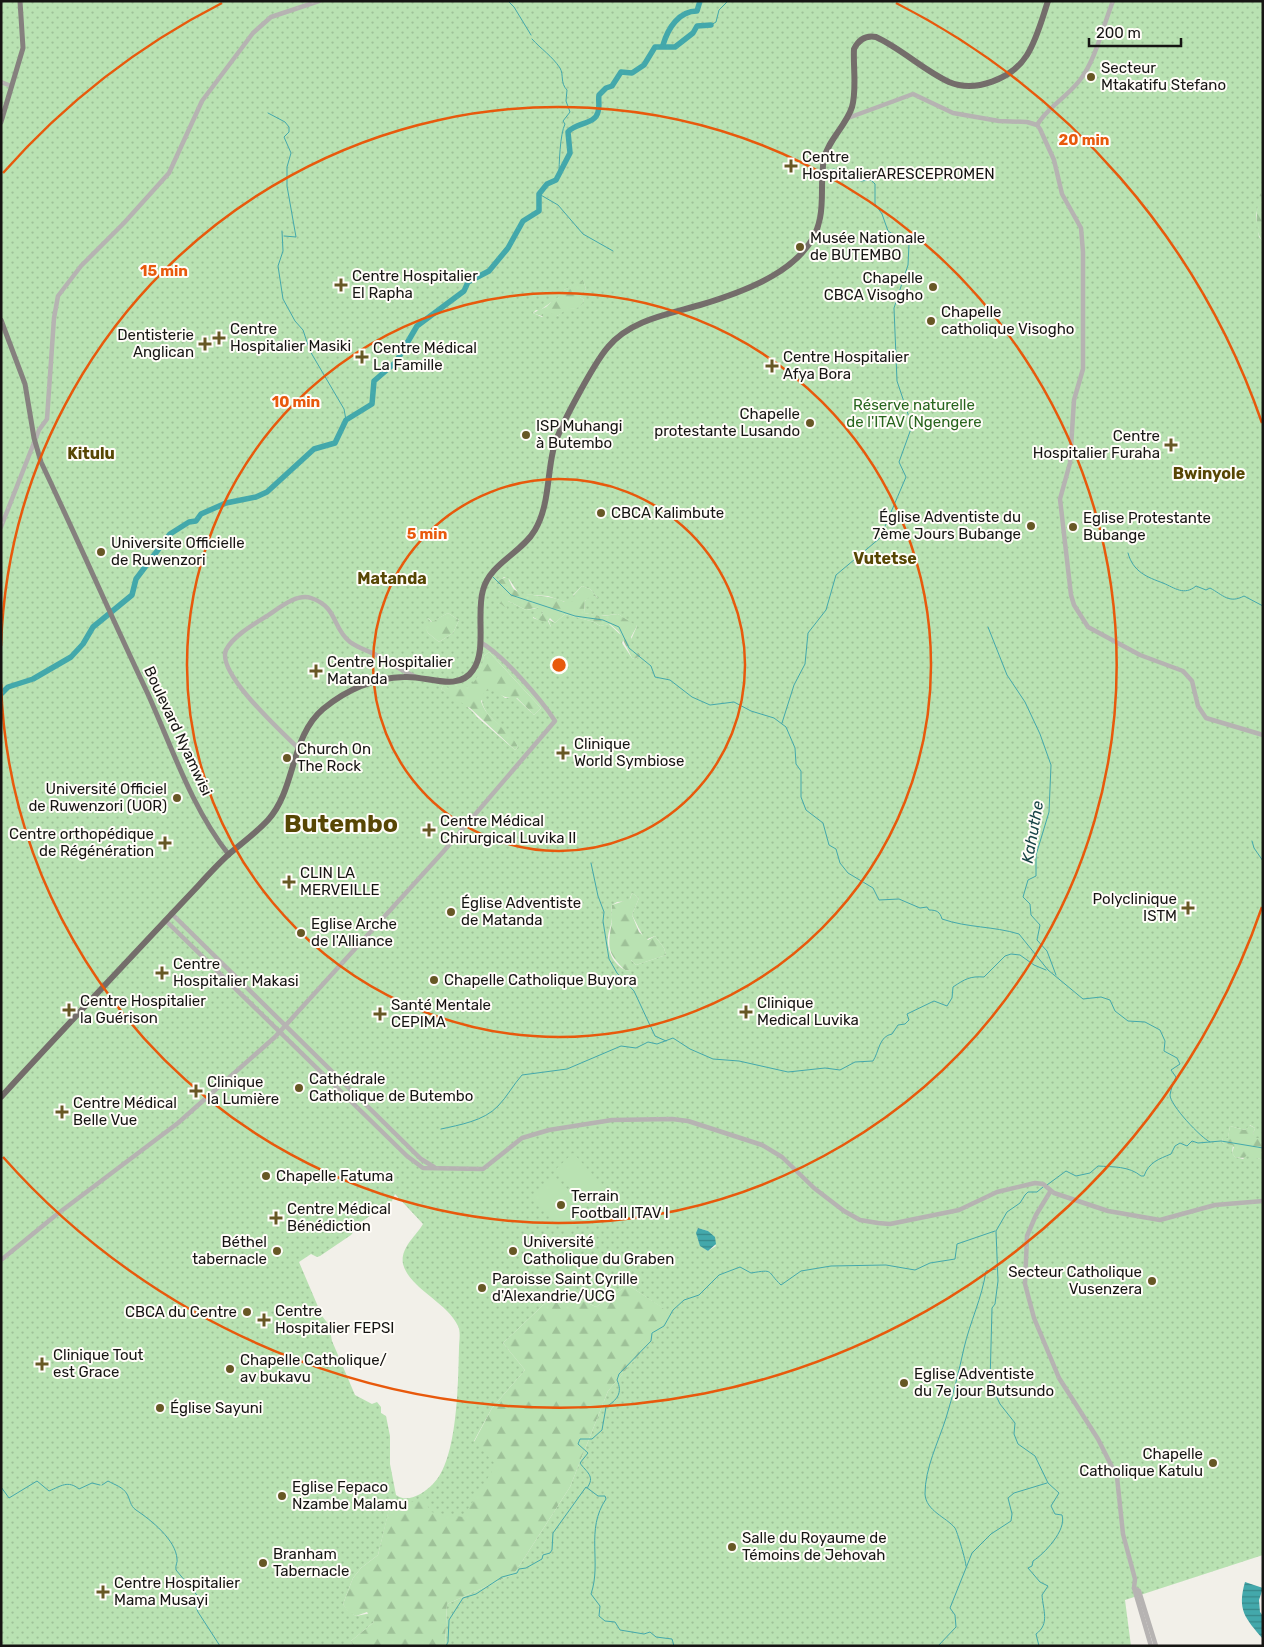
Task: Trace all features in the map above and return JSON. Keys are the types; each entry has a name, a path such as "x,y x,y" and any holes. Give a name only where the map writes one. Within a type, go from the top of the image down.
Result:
{"highway":[{"path":"1,1097 171,913 274,813 313,719 340,697 375,681 406,676 455,682 466,678 473,671 478,661 480,604 484,586 500,564 524,543 534,530 544,504 554,446 604,353 615,339 633,326 757,286 778,273 797,257 812,240 818,227 826,154 847,118 854,97 854,48 863,38 870,36 881,39 950,82 978,86 996,80 1023,61 1034,41 1048,1"}],"main road":[{"path":"1,122 23,48 20,1"},
{"name":"Boulevard Nyamwisi","path":"1,320 26,390 40,462 111,612 195,800 214,834 229,855"}],"street":[{"path":"1,527 42,424 47,419 53,328 58,296 81,266 164,179 202,101 253,33 270,17 319,1"},
{"path":"1037,125 1043,116 1060,102 1082,78 1113,1"},
{"path":"1,82 11,86"},
{"path":"847,118 913,94 953,112 1037,125"},
{"path":"1037,125 1054,160 1062,194 1081,228 1083,252 1083,370 1074,400 1070,463 1060,499 1063,540 1074,605 1088,628 1140,655 1183,670 1192,681 1198,706 1206,718 1263,735"},
{"path":"299,749 243,692 226,661 226,651 235,640 275,611 302,597 326,604 350,642 401,670 420,678"},
{"path":"1,1260 55,1216 178,1123 286,1026 443,852 555,721 509,666 488,646 480,642"},
{"path":"171,913 421,1159 436,1167"},
{"path":"165,920 407,1156 423,1168 483,1169 522,1138 571,1125 612,1120 672,1119 688,1121 762,1145 782,1157 814,1188 844,1211 860,1220 878,1223 890,1224 959,1210 997,1192 1026,1184 1044,1186 1050,1192 1108,1211 1160,1220 1215,1204 1263,1201"},
{"path":"1050,1192 1036,1215 1027,1236 1025,1284 1034,1318 1059,1378 1098,1439 1117,1477 1123,1534 1135,1578 1134,1588 1151,1646"},
{"path":"1134,1588 1139,1591 1156,1646"}],"green space":[{"name":"Réserve naturelle de l'ITAV (Ngengere","path":"1,1 1263,1 1263,178 1256,216 1259,237 1263,241 1263,1138 1255,1138 1253,1134 1255,1128 1250,1125 1245,1130 1230,1126 1228,1138 1223,1138 1222,1143 1233,1145 1232,1153 1235,1157 1243,1159 1247,1155 1263,1160 1263,1555 1125,1600 1131,1646 445,1646 447,1604 514,1574 570,1487 608,1391 673,1315 628,1285 596,1307 577,1298 555,1294 503,1343 525,1370 492,1408 474,1441 496,1465 463,1517 431,1512 423,1498 389,1510 378,1555 361,1568 353,1578 343,1604 348,1611 356,1616 371,1613 374,1622 351,1641 353,1646 1,1646","holes":["583,280 586,289 579,296 584,300 582,305 557,316 546,311 542,317 533,313 536,310 539,311 564,293 564,290","504,577 509,579 519,594 548,596 568,603 573,601 573,595 582,586 590,589 598,598 592,595 585,601 584,613 600,616 618,614 637,626 630,642 641,656 635,659 632,658 622,643 624,638 609,624 600,626 594,622 565,614 555,623 548,619 551,627 545,622 533,618 533,616 541,616 543,612 538,608 526,610 508,601 505,603 507,609 498,604 502,589 500,585 495,584","448,613 459,620 453,633 439,642 428,633 424,624 428,618 432,622","489,652 541,708 534,715 515,697 505,698 495,690 485,691 482,699 483,706 487,713 514,740 518,747 515,750 461,702 441,689 443,686 452,689 456,686 468,686 472,684 480,670 484,656","632,893 639,898 632,915 645,940 655,936 664,948 666,955 636,965 629,958 631,971 625,970 616,963 608,947 608,936 612,920 612,905 617,902 629,901","395,1194 423,1224 406,1247 403,1264 413,1281 453,1318 459,1331 457,1400 452,1439 447,1457 441,1473 433,1484 421,1494 411,1498 396,1495 390,1464 390,1436 386,1416 381,1413 381,1407 377,1402 372,1404 355,1395 332,1341 329,1325 322,1316 299,1262 311,1254 317,1257 320,1256 351,1235 361,1222 392,1201","698,1228 708,1231 716,1246 708,1251 700,1244 697,1235"]},
{"path":"1263,178 1263,241 1257,229 1257,220 1258,201"},
{"path":"583,279 586,289 580,297 584,300 581,307 569,309 553,317 533,313 546,307 564,290"},
{"path":"507,577 514,589 519,592 559,599 564,602 572,597 582,586 590,589 598,598 593,596 585,601 584,613 603,616 618,614 635,624 637,626 631,637 634,646 641,656 635,659 632,658 619,632 610,624 600,626 594,622 565,614 555,623 550,618 548,621 551,627 533,617 541,616 543,612 535,608 526,610 508,601 507,609 497,603 501,591 495,584 498,580"},
{"path":"448,613 459,620 453,633 439,642 428,633 423,624 428,618 431,622"},
{"path":"489,652 541,708 534,715 517,698 508,698 489,692 481,701 493,720 515,740 518,747 515,750 470,708 460,704 441,689 443,686 460,686 471,682 479,672 484,656"},
{"path":"632,893 639,898 632,915 639,932 648,940 655,936 664,948 666,955 636,965 631,960 631,971 625,970 614,958 609,943 612,905 630,899"},
{"path":"1249,1125 1255,1128 1253,1134 1263,1138 1263,1160 1235,1157 1232,1153 1234,1147 1222,1143 1223,1138 1228,1137 1230,1126 1245,1130"},
{"path":"573,1153 604,1187 587,1203 556,1169"},
{"name":"Terrain Football ITAV I","path":"553,1175 591,1212 568,1235 530,1198"},
{"path":"628,1285 674,1315 608,1391 570,1487 514,1574 447,1604 445,1646 353,1646 351,1641 374,1622 367,1612 356,1616 348,1612 343,1604 353,1578 361,1568 378,1555 389,1509 423,1497 474,1442 492,1408 525,1370 503,1343 555,1294 577,1298 596,1307"}],"water":[{"path":"698,1228 708,1231 715,1237 716,1244 708,1251 700,1246 696,1233"},
{"path":"1245,1582 1263,1588 1259,1600 1260,1612 1263,1616 1263,1639 1247,1619 1242,1607"}],"waterway":[{"path":"508,1 514,7 531,35"},
{"path":"663,45 675,22 685,14 697,11 700,1"},
{"path":"711,25 716,22 719,10 728,1"},
{"path":"1,694 8,687 33,679 71,657 83,644 93,627 132,595 136,579 170,534 189,522 196,521 201,514 226,503 256,497 267,492 314,449 335,443 346,420 372,404 374,381 396,362 417,326 464,291 468,282 489,271 508,248 523,221 539,211 539,194 547,184 556,180 570,153 568,132 596,116 599,110 599,95 606,88 612,86 621,72 632,73 644,65 655,47 675,47 693,33 697,26 711,25"},
{"path":"532,39 560,68 567,90 566,101 570,112 563,121 565,124 561,142 559,176"},
{"path":"268,113 285,122 289,127 289,132 284,137 291,153 287,167 287,186 296,237 284,236"},
{"path":"782,723 794,685 805,664 808,633 826,610 836,575 880,538 906,477 899,462 912,426 897,381 894,308 908,265 909,244 888,231 882,214 875,204 875,184 871,180 861,181 834,169 826,171"},
{"path":"539,194 558,205 583,234 613,251"},
{"path":"282,231 283,251 278,266 283,299 295,321 303,330 310,351 344,409 346,420"},
{"path":"1128,553 1133,565 1141,573 1176,589 1183,591 1196,586 1206,590 1210,588 1226,598 1234,599 1244,596 1263,606"},
{"path":"493,577 511,595 575,616 603,620 619,627 629,648 651,666 655,677 670,680 692,697 710,705 734,702 751,711 774,718 786,727 795,748 796,764 801,771 801,797 806,810 823,823 829,845 836,849 840,863 848,873 873,888 879,900 899,899 920,908 927,907 929,910 934,910 938,912 942,919 952,922 1019,934 1048,970 1083,999 1101,997 1110,1000 1115,1011 1128,1021 1145,1022 1160,1030 1165,1041 1164,1051 1177,1058 1180,1064 1171,1070 1176,1077 1170,1093 1171,1100 1187,1121 1210,1142"},
{"name":"Kahuthe","path":"988,627 1007,675 1025,702 1040,734 1051,765 1049,812 1036,855 1036,876 1028,880 1023,897 1030,904 1031,915 1040,925 1037,940 1047,951 1056,975"},
{"path":"1252,841 1254,848 1263,861"},
{"path":"591,863 598,896 604,912 603,921 609,959 617,973 634,991 655,1036 666,1041"},
{"path":"441,1129 471,1122 486,1115 501,1102 522,1075 567,1069 621,1046 636,1048 648,1042 657,1044 673,1038 690,1049 713,1059 739,1061 788,1072 825,1068 840,1070 855,1062 873,1061 884,1038 892,1034 898,1025 905,1024 909,1020 907,1014 934,1001 947,1006 952,998 953,987 968,979 984,977 1005,956 1011,954 1020,955 1034,965 1046,970"},
{"path":"1047,1185 1066,1171 1076,1176 1090,1173 1098,1166 1131,1170 1144,1176 1152,1164 1171,1154 1175,1146 1180,1143 1187,1146 1192,1141 1198,1143 1221,1141 1263,1148"},
{"path":"1039,1646 1036,1634 1043,1626 1042,1595 1048,1586 1040,1582 1028,1568 1054,1541 1061,1528 1062,1515 1055,1514 1051,1506 1059,1493 1048,1483 1035,1456 1018,1444 1014,1434 1015,1423 1000,1404 990,1383 992,1308 995,1304 998,1281 996,1231 1007,1212 1020,1203 1028,1192 1037,1192 1043,1187"},
{"path":"587,1488 591,1480 580,1463 588,1453 578,1444 580,1439 592,1439 602,1430 606,1407 618,1396 619,1385 617,1380 619,1374 651,1341 652,1333 664,1326 673,1310 684,1300 699,1295 719,1275 740,1267 751,1273 767,1271 781,1285 801,1271 831,1266 886,1265 915,1270 930,1263 955,1259 957,1244 995,1231"},
{"path":"966,1566 955,1528 937,1513 926,1500 926,1484 927,1475 946,1418 967,1338 982,1291 986,1271 996,1269"},
{"path":"1,1487 9,1498 37,1481 49,1491 68,1484 79,1489 92,1483 100,1485"},
{"path":"102,1485 108,1481 119,1486 127,1494 134,1508 149,1519 168,1538 176,1552 176,1570 201,1600 196,1607 198,1612 220,1646"},
{"path":"938,1646 956,1627 955,1615 950,1608 972,1553 991,1534 1011,1521 1012,1514 1008,1498 1014,1493 1047,1483"},
{"path":"446,1646 448,1642 449,1620 463,1598 476,1594 502,1577 517,1573 519,1569 526,1568 542,1559 543,1555 550,1553 552,1550 553,1533 586,1487 598,1496 605,1496 606,1499 596,1522 595,1570 591,1594 600,1606 599,1616 605,1621 615,1622 620,1630 644,1634 650,1632 656,1637 672,1639 674,1646"}],"place":[{"name":"Secteur Mtakatifu Stefano","path":"1091,77"},
{"name":"Centre HospitalierARESCEPROMEN","path":"791,166"},
{"name":"Musée Nationale de BUTEMBO","path":"800,247"},
{"name":"Centre Hospitalier El Rapha","path":"341,285"},
{"name":"Chapelle CBCA Visogho","path":"933,287"},
{"name":"Chapelle catholique Visogho","path":"931,321"},
{"name":"Centre Hospitalier Masiki","path":"219,338"},
{"name":"Dentisterie Anglican","path":"205,344"},
{"name":"Centre Médical La Famille","path":"362,357"},
{"name":"Centre Hospitalier Afya Bora","path":"772,366"},
{"name":"Chapelle protestante Lusando","path":"810,423"},
{"name":"ISP Muhangi à Butembo","path":"526,435"},
{"name":"Centre Hospitalier Furaha","path":"1171,445"},
{"name":"CBCA Kalimbute","path":"601,513"},
{"name":"Église Adventiste du 7ème Jours Bubange","path":"1031,526"},
{"name":"Eglise Protestante Bubange","path":"1073,527"},
{"name":"Universite Officielle de Ruwenzori","path":"101,552"},
{"name":"Centre Hospitalier Matanda","path":"316,671"},
{"name":"Clinique World Symbiose","path":"563,753"},
{"name":"Church On The Rock","path":"287,758"},
{"name":"Université Officiel de Ruwenzori (UOR)","path":"177,798"},
{"name":"Centre Médical Chirurgical Luvika II","path":"429,830"},
{"name":"Centre orthopédique de Régénération","path":"165,843"},
{"name":"CLIN LA MERVEILLE","path":"289,882"},
{"name":"Polyclinique ISTM","path":"1188,908"},
{"name":"Église Adventiste de Matanda","path":"451,912"},
{"name":"Eglise Arche de l'Alliance","path":"301,933"},
{"name":"Centre Hospitalier Makasi","path":"162,973"},
{"name":"Chapelle Catholique Buyora","path":"434,980"},
{"name":"Centre Hospitalier la Guérison","path":"69,1010"},
{"name":"Clinique Medical Luvika","path":"746,1012"},
{"name":"Santé Mentale CEPIMA","path":"380,1014"},
{"name":"Cathédrale Catholique de Butembo","path":"299,1088"},
{"name":"Clinique la Lumière","path":"196,1091"},
{"name":"Centre Médical Belle Vue","path":"62,1112"},
{"name":"Chapelle Fatuma","path":"266,1176"},
{"name":"Terrain Football ITAV I","path":"561,1205"},
{"name":"Centre Médical Bénédiction","path":"276,1218"},
{"name":"Béthel tabernacle","path":"277,1251"},
{"name":"Université Catholique du Graben","path":"513,1251"},
{"name":"Secteur Catholique Vusenzera","path":"1152,1281"},
{"name":"Paroisse Saint Cyrille d'Alexandrie/UCG","path":"482,1288"},
{"name":"CBCA du Centre","path":"247,1312"},
{"name":"Centre Hospitalier FEPSI","path":"264,1320"},
{"name":"Clinique Tout est Grace","path":"42,1364"},
{"name":"Chapelle Catholique/ av bukavu","path":"230,1369"},
{"name":"Eglise Adventiste du 7e jour Butsundo","path":"904,1383"},
{"name":"Église Sayuni","path":"160,1408"},
{"name":"Chapelle Catholique Katulu","path":"1213,1463"},
{"name":"Eglise Fepaco Nzambe Malamu","path":"282,1496"},
{"name":"Salle du Royaume de Témoins de Jehovah","path":"732,1547"},
{"name":"Branham Tabernacle","path":"263,1563"},
{"name":"Centre Hospitalier Mama Musayi","path":"103,1592"}],"district":[{"name":"Kitulu","path":"91,453"},
{"name":"Bwinyole","path":"1209,473"},
{"name":"Vutetse","path":"885,558"},
{"name":"Matanda","path":"392,578"},
{"name":"Butembo","path":"341,823"}]}
